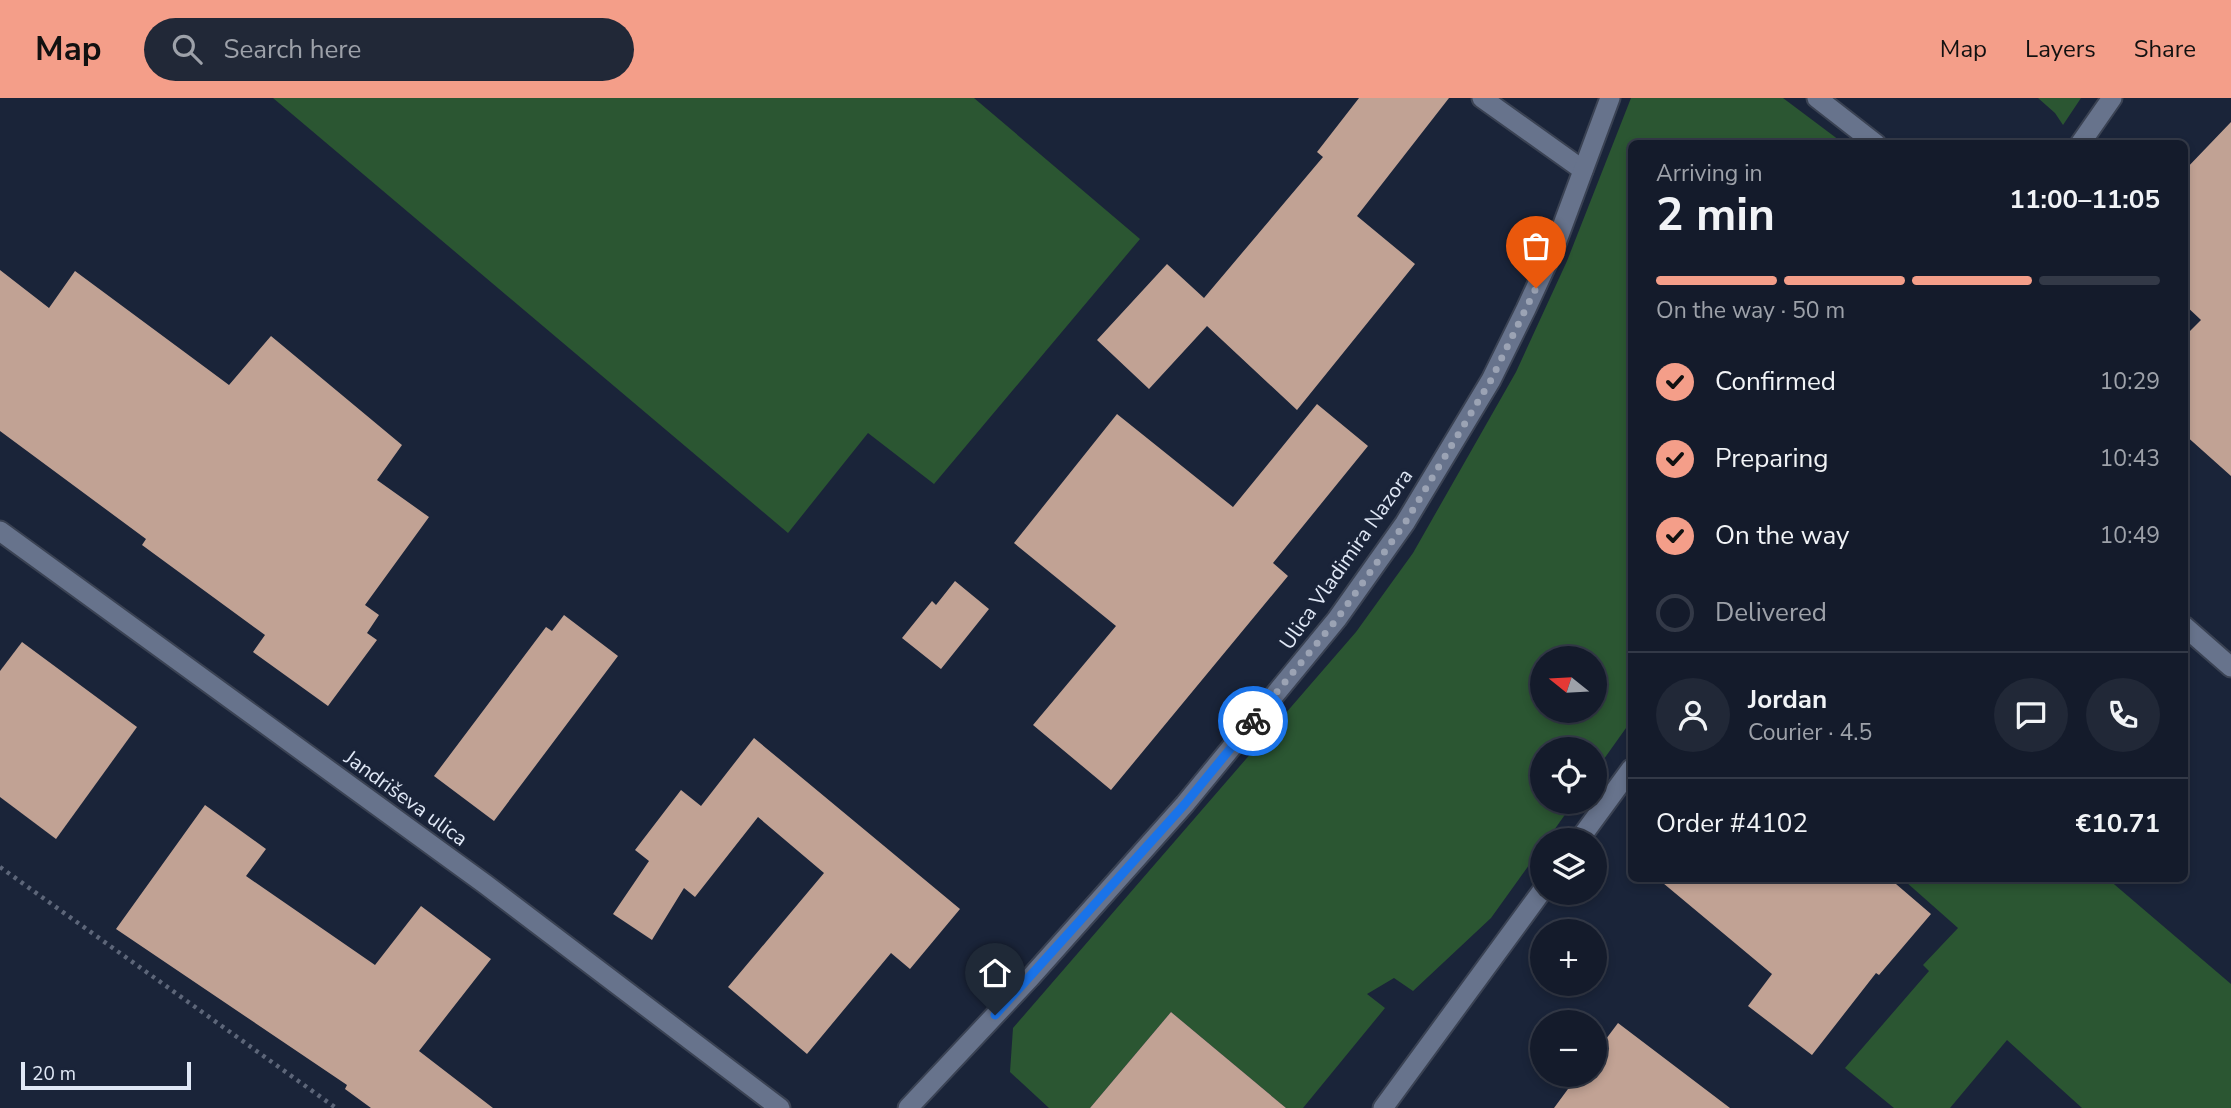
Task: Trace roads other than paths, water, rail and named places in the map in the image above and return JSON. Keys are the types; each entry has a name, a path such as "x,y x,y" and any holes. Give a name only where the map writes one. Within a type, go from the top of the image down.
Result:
{"street":[{"path":"1482,98 1583,170"},
{"name":"Ulica Vladimira Nazora","path":"908,1108 1030,978 1185,804 1337,619 1405,523 1491,380 1555,246 1610,98"},
{"path":"1817,98 1871,140"},
{"path":"2083,140 2112,98"},
{"name":"Jandriševa ulica","path":"0,531 485,884 780,1108"},
{"path":"2188,629 2231,667"},
{"path":"1588,828 1628,773"},
{"path":"1383,1108 1532,905"}]}
